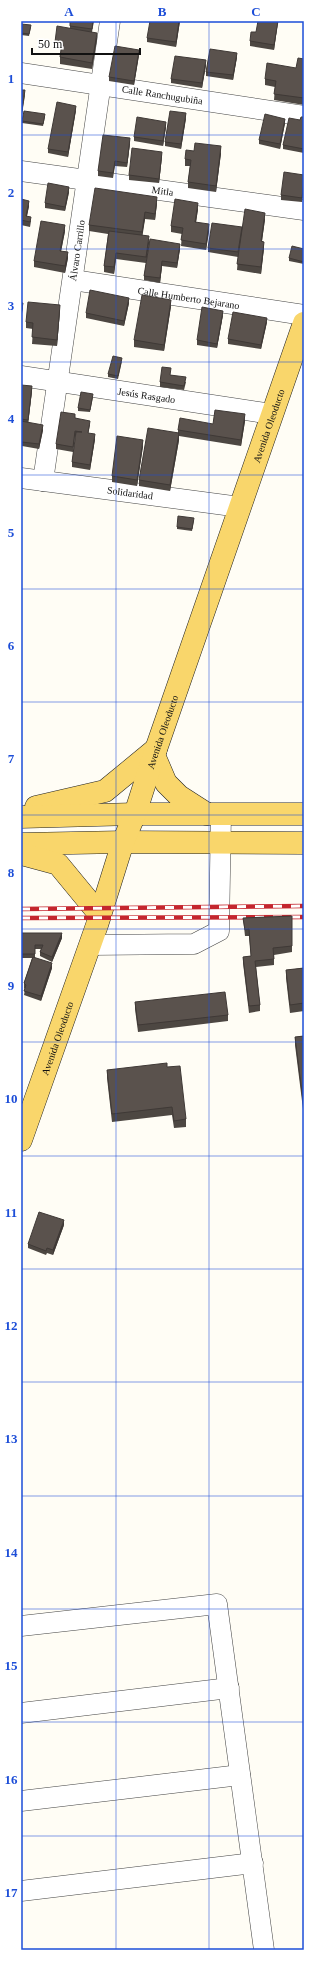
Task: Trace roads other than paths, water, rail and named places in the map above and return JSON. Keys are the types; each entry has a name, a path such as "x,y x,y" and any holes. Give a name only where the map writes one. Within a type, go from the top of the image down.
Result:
{"main road":[{"name":"Avenida Oleoducto","path":"21,1140 90,946 123,842 135,814 155,752 304,323"},
{"path":"21,810 105,791 155,752 166,783 179,796 214,814"},
{"path":"21,817 135,814 304,814"},
{"path":"21,844 123,842 304,843"},
{"path":"21,854 58,864 100,915"}],"street":[{"name":"Álvaro Carrillo","path":"43,481 110,21"},
{"name":"Calle Ranchugubiña","path":"21,73 304,116"},
{"name":"Mitla","path":"21,171 304,210"},
{"name":"Calle Humberto Bejarano","path":"73,280 304,315"},
{"name":"Jesús Rasgado","path":"21,376 272,414"},
{"name":"Solidaridad","path":"21,478 240,507"},
{"path":"90,946 194,944 218,931 220,843 214,814"},
{"path":"21,1626 217,1604 253,1863 263,1950"},
{"path":"21,1713 228,1688"},
{"path":"21,1801 240,1775"},
{"path":"21,1891 253,1863"}],"railway":[{"path":"21,909 304,906"},
{"path":"21,918 304,917"}]}
